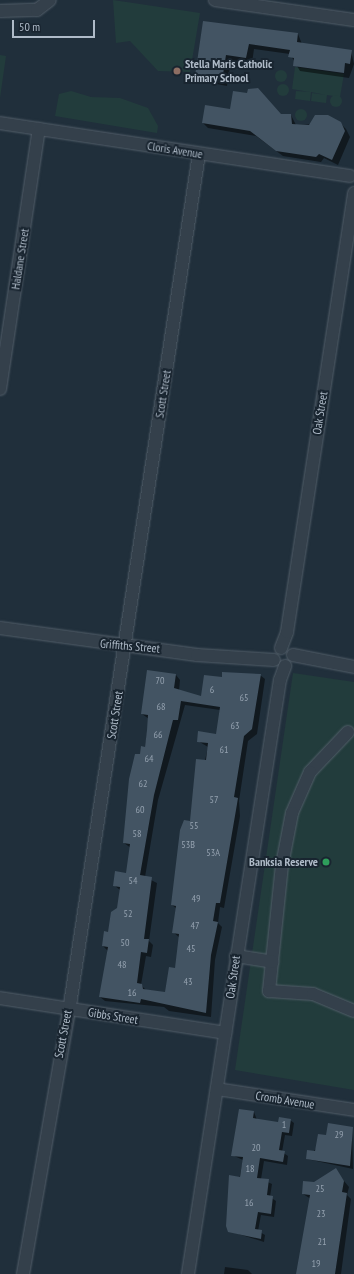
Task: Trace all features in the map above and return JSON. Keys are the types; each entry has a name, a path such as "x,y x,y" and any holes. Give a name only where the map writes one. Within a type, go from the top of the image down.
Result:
{"street":[{"path":"0,11 37,10 50,0"},
{"path":"215,0 354,20"},
{"name":"Cloris Avenue","path":"0,123 353,177"},
{"name":"Haldane Street","path":"0,389 39,129"},
{"name":"Scott Street","path":"23,1274 126,646 199,154"},
{"name":"Oak Street","path":"188,1274 354,193"},
{"name":"Griffiths Street","path":"0,628 197,655 283,657 354,667"},
{"path":"348,732 310,772 292,813 282,865 269,991 313,994 354,1011"},
{"path":"236,956 273,962"},
{"name":"Gibbs Street","path":"0,998 226,1033"},
{"name":"Cromb Avenue","path":"217,1089 354,1110"}],"green space":[{"path":"113,0 200,13 190,72 158,71 130,41 116,43"},
{"path":"0,55 6,56 0,98"},
{"path":"295,67 344,74 340,97 327,95 326,103 311,101 312,93 326,95 311,92 310,101 295,99 296,91 310,92 292,89"},
{"path":"279,70 283,70 287,76 283,82 279,82 275,78 275,74"},
{"path":"281,84 285,84 289,90 285,96 281,96 277,92 277,88"},
{"path":"71,91 91,97 120,98 148,108 158,126 157,133 55,116 59,94"},
{"path":"334,95 338,95 342,101 338,107 334,107 330,103 330,99"},
{"path":"299,109 303,109 307,115 303,121 299,121 295,117 295,113"},
{"name":"Banksia Reserve","path":"293,673 354,682 354,1090 235,1070"}],"building":[{"path":"203,21 298,33 297,42 352,50 350,64 345,63 344,73 293,66 294,58 288,57 290,50 249,44 246,58 226,55 222,81 195,76"},
{"path":"258,88 281,114 291,114 292,124 309,125 315,115 328,115 341,122 345,131 332,160 319,154 316,157 276,151 250,131 202,123 205,105 230,109 233,91 247,93 248,89"},
{"path":"147,670 176,674 174,688 201,696 204,675 222,677 222,672 261,674 252,729 244,736 234,797 238,798 236,810 220,903 216,903 213,921 218,922 211,955 206,1013 141,999 140,1003 99,997 108,947 102,946 104,931 108,932 111,912 117,908 120,887 113,886 115,871 126,873 130,844 123,843 129,779 135,754 140,754 141,746 145,747 148,715 141,714","holes":["181,701 220,707 216,734 198,731 197,742 208,743 206,760 196,759 190,821 184,820 180,830 171,905 176,906 172,933 179,934 175,968 169,967 165,992 143,989 142,984 137,983 141,952 147,953 149,939 144,939 152,877 140,875 154,795 173,720 178,720"]},
{"path":"239,1109 254,1111 253,1118 278,1122 279,1117 291,1119 289,1133 282,1132 279,1150 285,1151 283,1162 260,1158 257,1178 269,1179 267,1195 273,1196 271,1214 258,1212 255,1229 262,1230 261,1239 228,1232 226,1226 229,1175 240,1177 243,1157 231,1156"},
{"path":"328,1123 353,1127 350,1166 306,1159 307,1150 315,1151 318,1134 326,1135"},
{"path":"336,1168 344,1181 342,1192 347,1193 335,1274 296,1274 310,1195 302,1194 303,1181 314,1182"}],"place":[{"name":"Stella Maris Catholic Primary School","path":"177,71"},
{"name":"Banksia Reserve","path":"326,862"}]}
